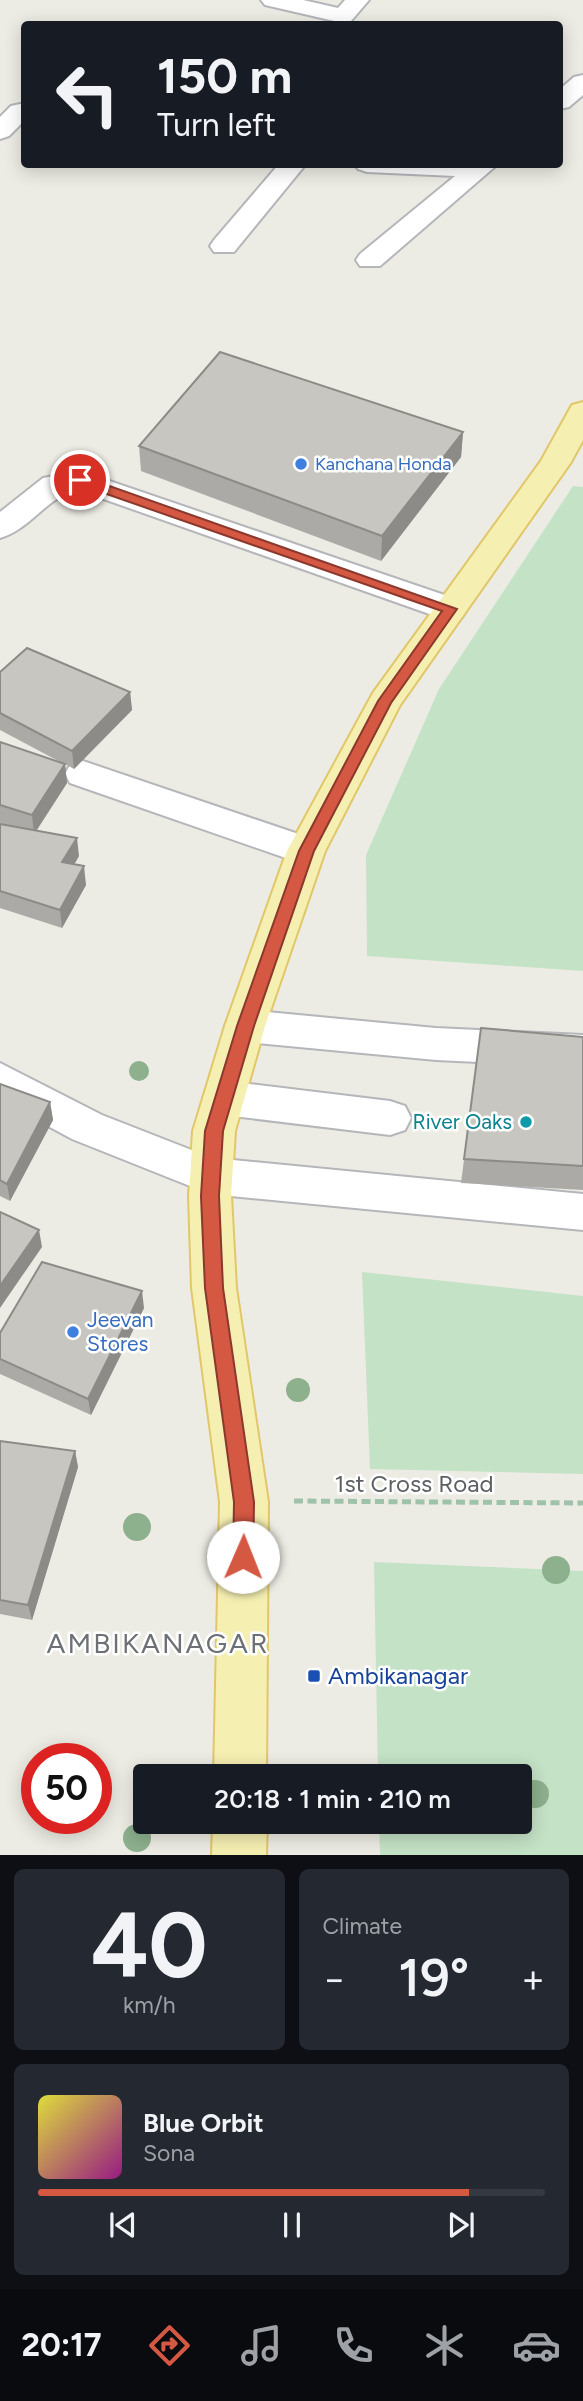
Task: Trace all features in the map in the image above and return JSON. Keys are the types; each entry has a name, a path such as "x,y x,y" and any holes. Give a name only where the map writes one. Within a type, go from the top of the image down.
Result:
{"main road":[{"path":"240,1764 244,1502 214,1288 210,1176 214,1131 245,1026 306,851 385,701 556,462 583,411"},
{"path":"239,1855 240,1834"}],"street":[{"path":"273,0 342,16 357,0"},
{"path":"563,99 583,82"},
{"path":"0,131 15,109"},
{"path":"224,246 290,168"},
{"path":"370,260 481,168"},
{"path":"0,528 13,503 54,485 80,480 450,609"},
{"path":"83,774 306,851"},
{"path":"245,1026 436,1044 583,1051"},
{"path":"0,1080 87,1127 210,1176 583,1212"},
{"path":"224,1098 390,1118"}],"path":[{"name":"1st Cross Road","path":"244,1502 583,1503"}],"green space":[{"path":"573,486 583,487 583,971 367,956 366,855 439,689"},
{"path":"362,1272 583,1296 583,1474 370,1469"},
{"path":"374,1562 583,1571 583,1855 380,1855 379,1834 532,1834 532,1764 378,1764"}],"building":[{"name":"Kanchana Honda","path":"220,352 463,432 382,536 139,446"},
{"path":"27,648 130,692 72,751 0,713 0,672"},
{"path":"0,742 65,764 32,815 0,805"},
{"path":"0,824 77,838 62,862 84,866 60,910 0,891"},
{"name":"River Oaks","path":"481,1028 583,1037 583,1166 464,1159"},
{"path":"0,1084 50,1102 7,1184 0,1180"},
{"path":"0,1212 39,1230 0,1286"},
{"name":"Jeevan Stores","path":"42,1262 142,1291 88,1399 0,1359 0,1333"},
{"path":"0,1441 75,1451 28,1605 0,1600"}],"place":[{"name":"Kanchana Honda","path":"301,464"},
{"name":"River Oaks","path":"526,1122"},
{"name":"Jeevan Stores","path":"73,1332"},
{"name":"Ambikanagar","path":"314,1676"}],"district":[{"name":"AMBIKANAGAR","path":"158,1643"}],"route":[{"path":"80,480 450,609 385,701 306,851 245,1026 214,1131 210,1196 214,1288 244,1502 243,1557"}]}
